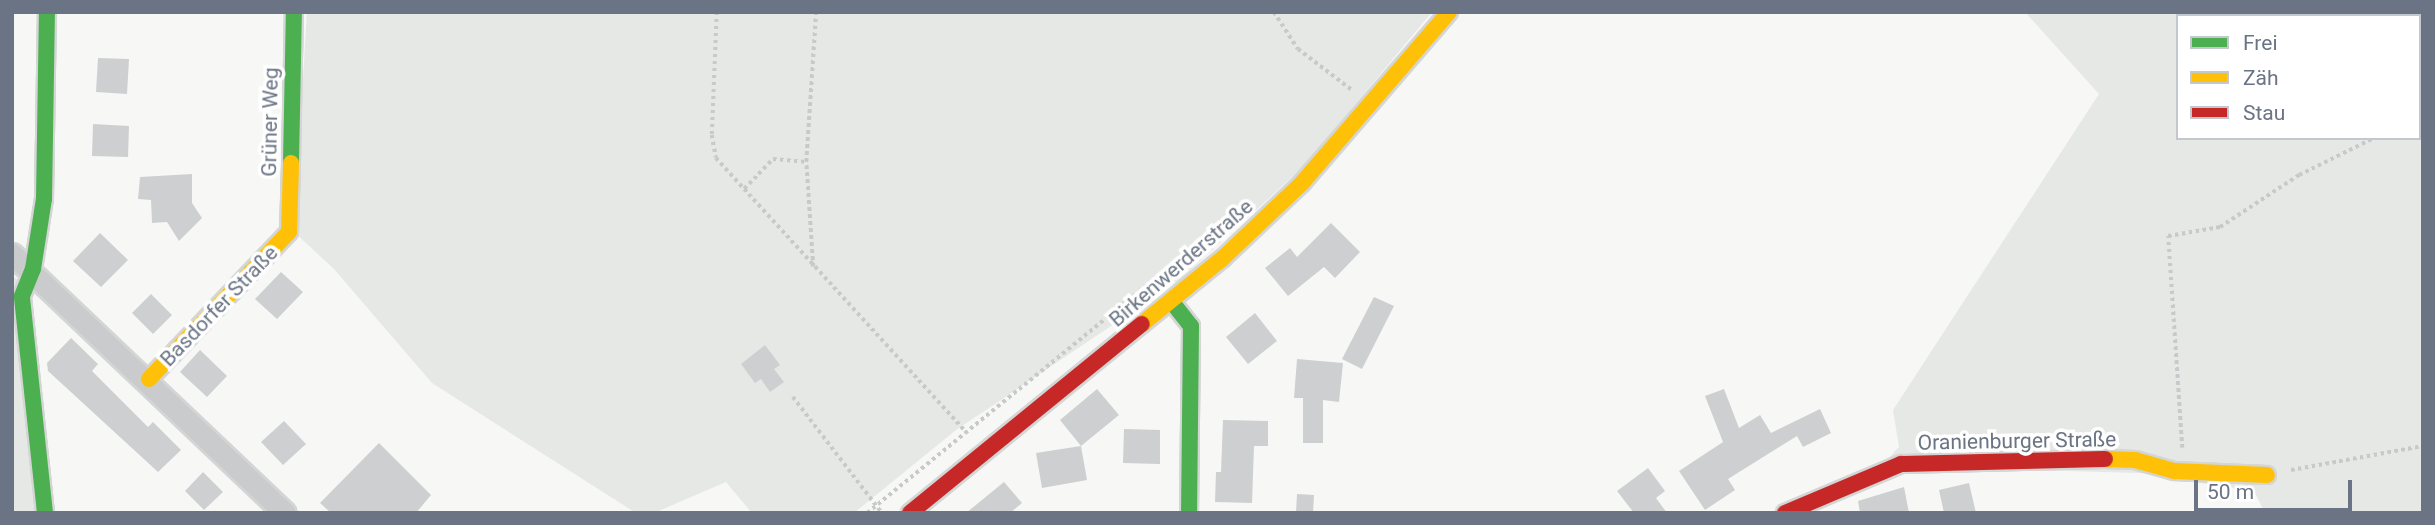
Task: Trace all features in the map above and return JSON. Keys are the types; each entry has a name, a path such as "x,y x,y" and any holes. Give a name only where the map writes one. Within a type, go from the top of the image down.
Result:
{"street":[{"path":"45,513 22,296 33,269 44,199 47,12"},
{"name":"Grüner Weg","path":"289,233 294,12"},
{"name":"Birkenwerderstraße","path":"910,513 1171,302 1302,183 1374,105 1449,12"},
{"name":"Basdorfer Straße","path":"149,379 289,233"},
{"name":"Basdorfer Straße","path":"12,254 33,269 149,379 285,513"},
{"path":"1171,302 1191,326 1189,513"},
{"name":"Oranienburger Straße","path":"1785,513 1902,464 2027,458 2135,460 2183,471 2267,475"}],"path":[{"path":"717,12 712,135 716,158 813,270 985,453"},
{"path":"813,270 806,162 816,12"},
{"path":"1275,12 1298,49 1374,105"},
{"path":"2183,471 2168,236 2220,227 2300,175 2370,140"},
{"path":"744,189 773,159 806,162"},
{"path":"867,513 1174,263"},
{"path":"793,397 882,513"},
{"path":"2267,475 2423,446"}],"shaded area":[{"path":"307,12 1432,12 1303,167 1181,279 956,430 854,513 752,513 726,482 654,513 636,513 432,383 334,269 294,232"},
{"path":"2025,12 2423,12 2423,513 2265,513 2254,491 2181,480 2174,474 1881,466 1899,447 1893,410 2099,94"},
{"path":"12,276 17,279 45,513 12,513"}],"building":[{"path":"98,58 129,59 127,94 96,92"},
{"path":"93,124 129,126 128,157 92,156"},
{"path":"192,174 192,203 202,218 179,241 167,222 152,223 151,200 138,199 140,177"},
{"path":"1331,223 1360,252 1335,278 1324,267 1288,296 1265,268 1290,248 1297,257"},
{"path":"100,233 128,260 101,287 73,261"},
{"path":"281,272 303,292 277,319 255,299"},
{"path":"151,294 172,315 153,334 132,313"},
{"path":"1374,297 1394,306 1362,369 1342,359"},
{"path":"1255,313 1277,341 1248,364 1226,337"},
{"path":"71,338 98,364 92,371 148,427 153,422 181,450 158,472 48,371 47,363"},
{"path":"765,345 780,365 774,369 784,382 770,392 761,379 755,383 741,364"},
{"path":"200,350 227,376 207,397 180,372"},
{"path":"1297,359 1343,363 1339,402 1323,400 1323,443 1303,443 1303,398 1294,398"},
{"path":"1097,389 1119,415 1081,446 1060,420"},
{"path":"1724,389 1739,428 1760,415 1771,433 1820,409 1831,433 1803,447 1797,436 1728,479 1735,490 1705,510 1679,471 1723,442 1705,396"},
{"path":"1223,420 1268,421 1268,446 1254,446 1252,503 1215,502 1216,472 1221,472"},
{"path":"284,421 306,444 283,465 261,442"},
{"path":"1124,429 1160,430 1160,464 1123,463"},
{"path":"379,443 431,495 416,513 331,513 320,503"},
{"path":"1081,446 1087,480 1042,488 1036,453"},
{"path":"1648,468 1665,491 1656,498 1667,513 1634,513 1617,491"},
{"path":"203,472 223,492 204,510 185,491"},
{"path":"1004,482 1022,503 1010,513 966,513"},
{"path":"1969,483 1976,513 1944,513 1939,490"},
{"path":"1904,487 1909,513 1860,513 1858,501"},
{"path":"1297,494 1314,495 1313,513 1296,513"}],"traffic: fast":[{"path":"45,513 22,296 33,269 44,199 47,12"},
{"path":"291,163 294,12"},
{"path":"1172,302 1191,326 1189,513"}],"traffic: slow":[{"path":"1142,324 1223,258 1302,183 1449,12"},
{"path":"149,379 289,232 291,163"},
{"path":"2105,459 2135,460 2174,471 2267,475"}],"traffic: jam":[{"path":"910,513 1142,324"},
{"path":"1785,513 1901,464 2105,459"}]}
